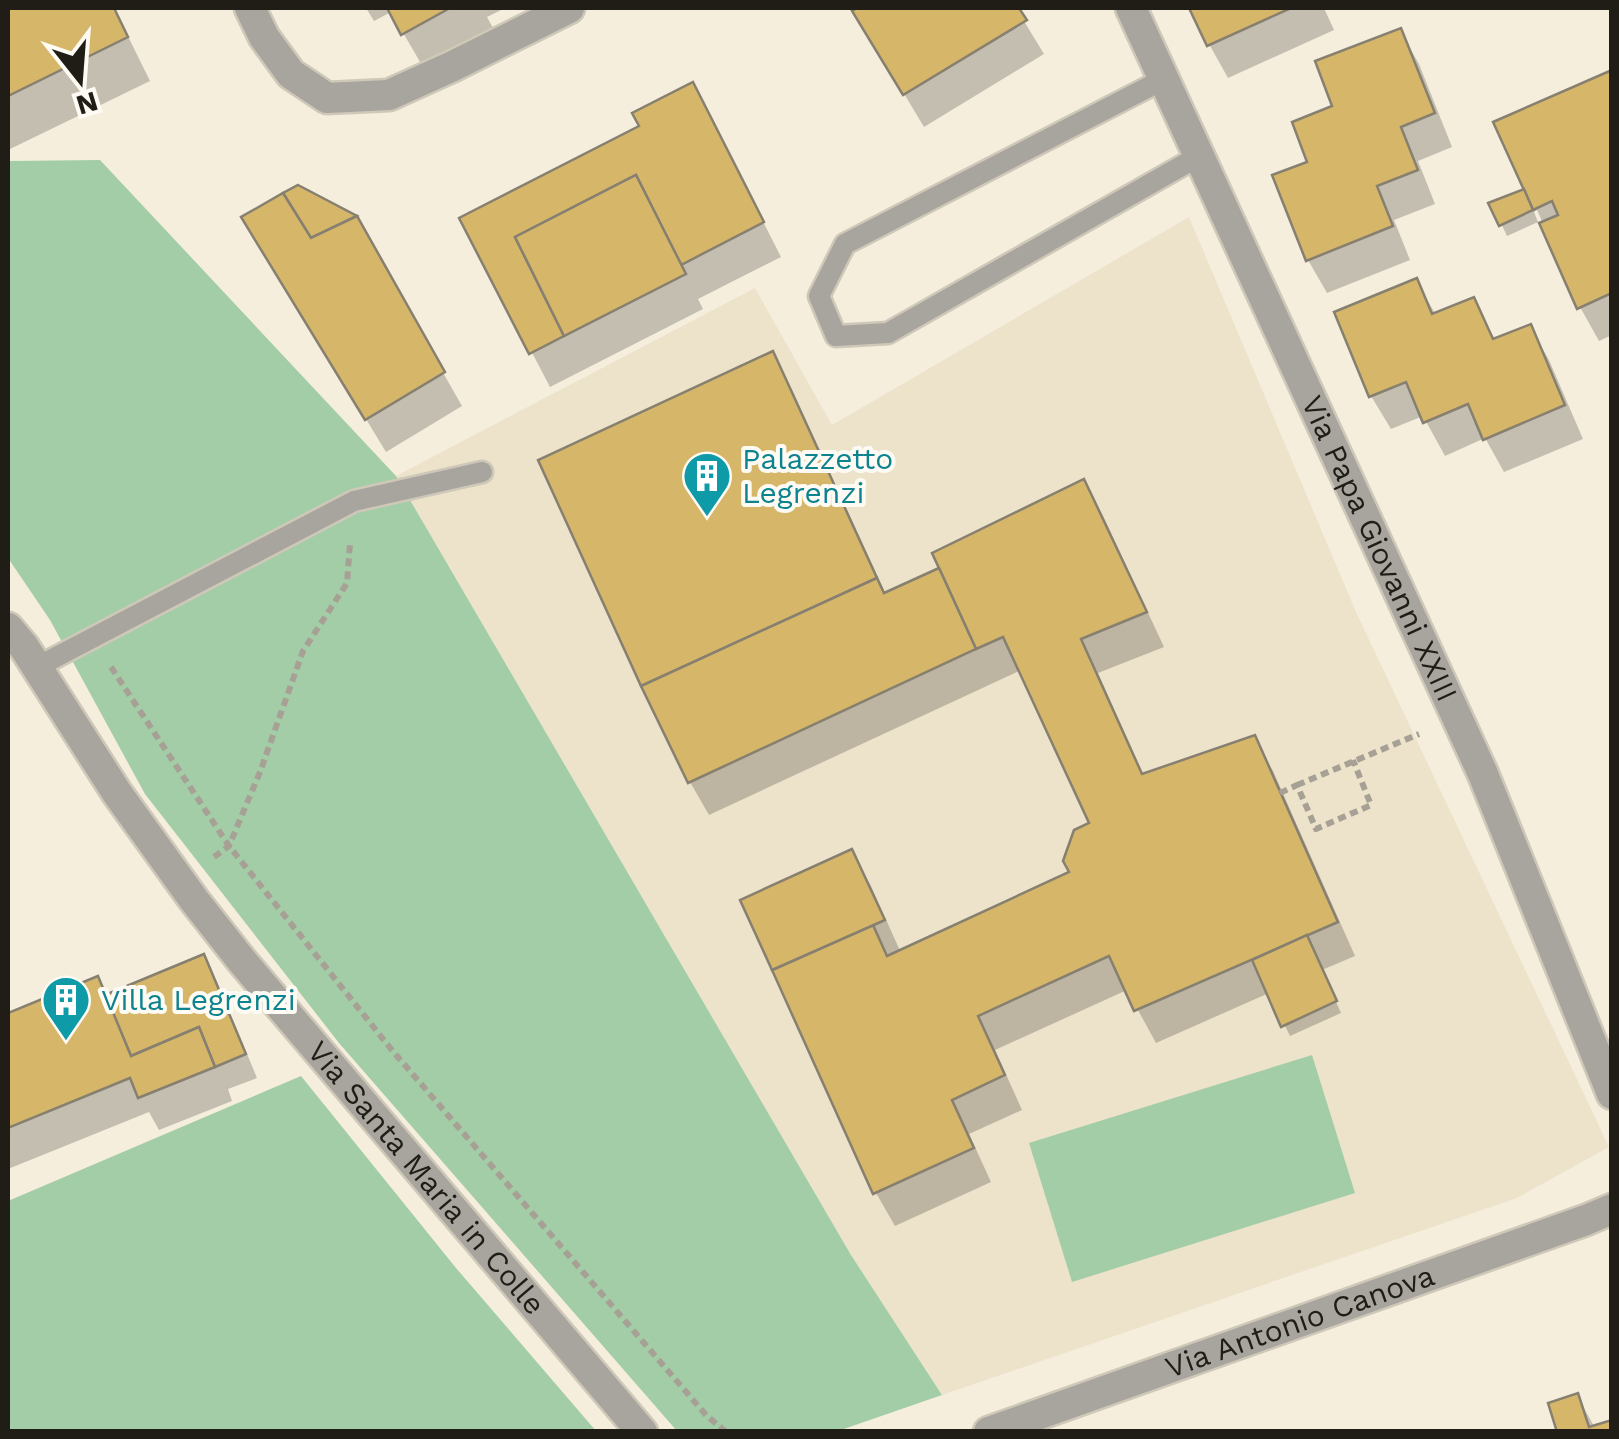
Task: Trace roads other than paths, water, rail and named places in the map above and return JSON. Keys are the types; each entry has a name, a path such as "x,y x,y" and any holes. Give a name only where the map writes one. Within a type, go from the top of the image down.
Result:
{"street":[{"path":"250,8 264,37 291,74 327,98 389,95 569,8"},
{"name":"Via Papa Giovanni XXIII","path":"1131,8 1483,774 1612,1094"},
{"name":"Via Santa Maria in Colle","path":"8,628 117,793 242,962 642,1432"},
{"name":"Via Antonio Canova","path":"989,1432 1612,1209"}],"lane":[{"path":"1164,79 845,244 820,296 836,336 888,333 1199,156"},
{"path":"37,667 354,501 482,472"}],"place":[{"name":"Palazzetto Legrenzi","path":"707,518"},
{"name":"Villa Legrenzi","path":"66,1042"}]}
